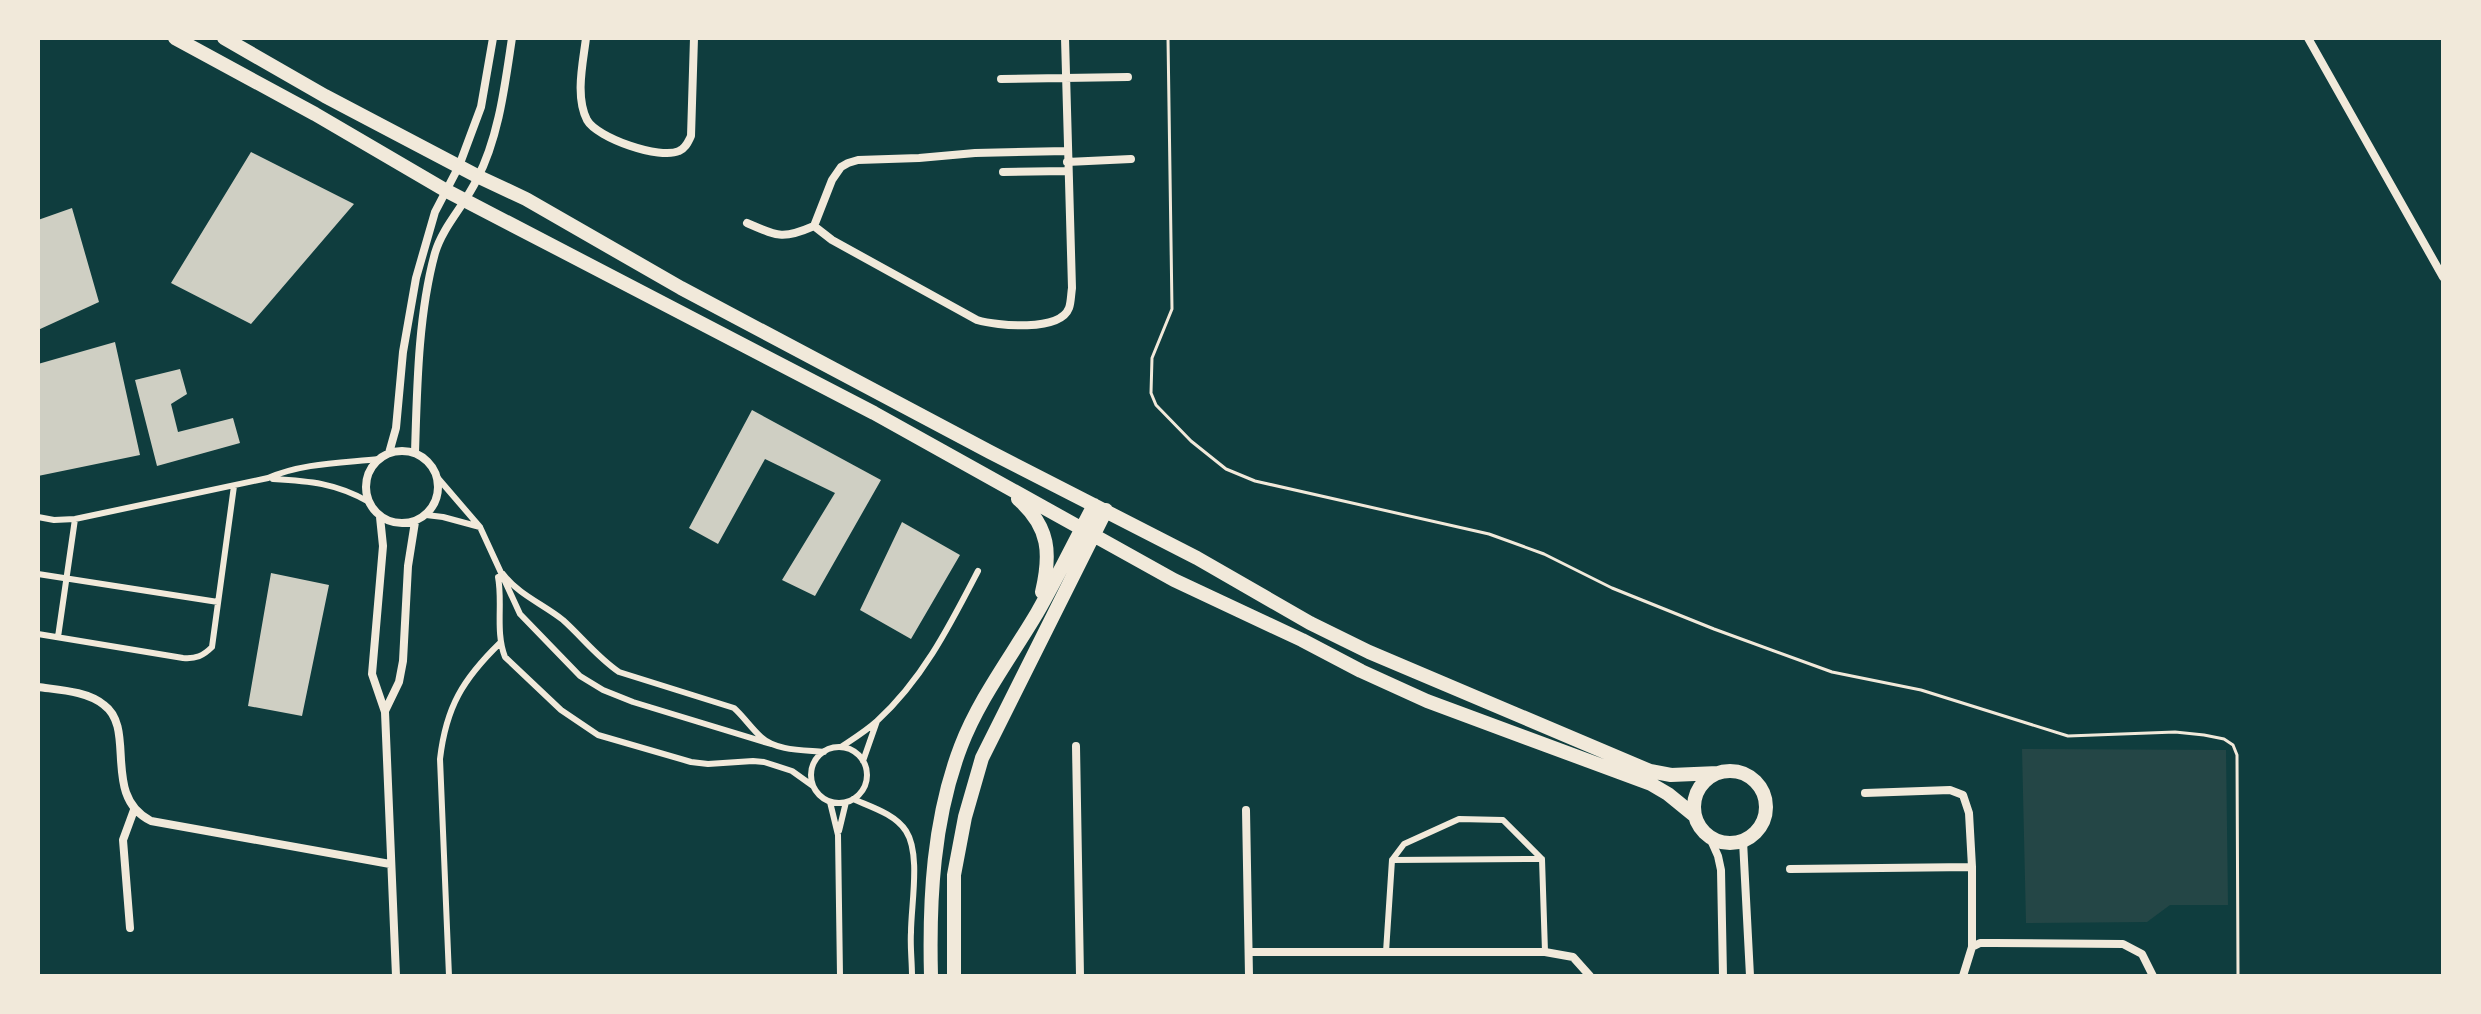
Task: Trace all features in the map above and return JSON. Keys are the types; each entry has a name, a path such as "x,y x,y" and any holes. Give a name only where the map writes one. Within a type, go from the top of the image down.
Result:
{"street":[{"path":"175,38 465,201 985,473 1174,580 1427,701 1651,784 1695,816"},
{"path":"224,38 325,96 579,228 681,288 1197,558 1310,623 1400,666 1650,771 1671,775 1729,771 1750,777 1764,795 1766,806 1760,827 1743,841 1726,844 1710,838"},
{"path":"389,453 396,428 403,352 416,278 435,212 459,166 481,107 493,38"},
{"path":"415,453 417,389 430,279 441,240 479,177 501,107 512,38"},
{"path":"586,38 581,88 587,120 596,130 638,148 668,153 685,147 691,136 694,38"},
{"path":"814,226 832,240 977,320 1042,324 1062,317 1069,308 1072,288 1065,38"},
{"path":"2308,38 2443,277"},
{"path":"1001,79 1128,77"},
{"path":"747,223 774,235 786,236 814,226 832,180 841,167 858,160 1067,151"},
{"path":"1003,172 1131,159"},
{"path":"380,517 397,524 415,522 426,515 437,498 437,477 429,462 415,453 398,450 389,453 371,468 366,490 369,502 380,517 383,546 372,674 385,712 396,976"},
{"path":"985,473 1026,506 1046,540 1049,563 1037,612"},
{"path":"931,976 930,918 945,797 961,744 993,684 1100,508"},
{"path":"385,712 399,682 403,661 408,566 415,522"},
{"path":"954,976 954,875 965,817 982,758 1086,532"},
{"path":"1389,684 1400,666"},
{"path":"38,687 93,698 111,712 118,730 126,792 134,810 151,821 390,864"},
{"path":"1076,746 1080,976"},
{"path":"1718,773 1708,778 1695,795 1695,816 1698,825 1710,838 1721,870 1723,976"},
{"path":"1865,793 1950,790 1963,795 1969,813 1972,867 1972,947 1963,976"},
{"path":"130,928 123,840 134,810"},
{"path":"1246,810 1249,976"},
{"path":"1743,841 1750,976"},
{"path":"1790,869 1972,867"},
{"path":"1972,947 1980,943 2123,944 2142,954 2153,976"},
{"path":"1249,952 1545,952 1573,957 1590,976"}],"lane":[{"path":"38,517 75,519 234,486 302,468 379,459"},
{"path":"437,477 480,527 514,604 528,625 580,676 603,690 633,702 771,744 824,752"},
{"path":"268,478 330,484 369,502"},
{"path":"38,634 194,659 205,654 212,647 234,486"},
{"path":"426,515 480,527"},
{"path":"58,637 75,519"},
{"path":"496,565 501,606 500,643 505,657 571,719 598,735 691,762 764,762 792,771 830,802 850,801 883,812 898,822 909,836 913,850 912,976"},
{"path":"496,565 512,585 558,616 605,663 619,672 734,708 762,739 771,744"},
{"path":"813,786 812,767 817,758 824,752 841,747 877,721 920,674 978,571"},
{"path":"38,574 218,602"},
{"path":"449,976 440,759 442,737 456,695 468,677 500,643"},
{"path":"863,761 877,721"},
{"path":"838,835 850,801 867,778 863,761 857,754 841,747"},
{"path":"830,802 838,835 840,976"},
{"path":"1386,952 1392,860 1404,844 1459,819 1503,820 1542,859 1545,952"},
{"path":"1392,860 1542,859"}],"path":[{"path":"1168,38 1172,309 1152,358 1150,380 1156,405 1191,441 1226,469 1255,481 1489,534 1544,554 1612,588 1832,672 1921,690 2068,736 2175,732 2224,739 2233,745 2237,755 2238,976"}],"shaded area":[{"path":"2022,749 2226,750 2228,905 2170,905 2147,922 2026,923"}],"building":[{"path":"251,152 354,204 251,324 171,283"},
{"path":"72,208 99,302 38,330 38,220"},
{"path":"115,342 140,455 38,476 38,364"},
{"path":"180,369 187,394 171,404 178,432 233,418 240,443 157,466 135,380"},
{"path":"752,410 881,480 815,596 782,580 835,493 765,459 718,544 689,528"},
{"path":"902,522 960,555 911,639 860,610"},
{"path":"271,573 329,585 302,716 248,706"}]}
